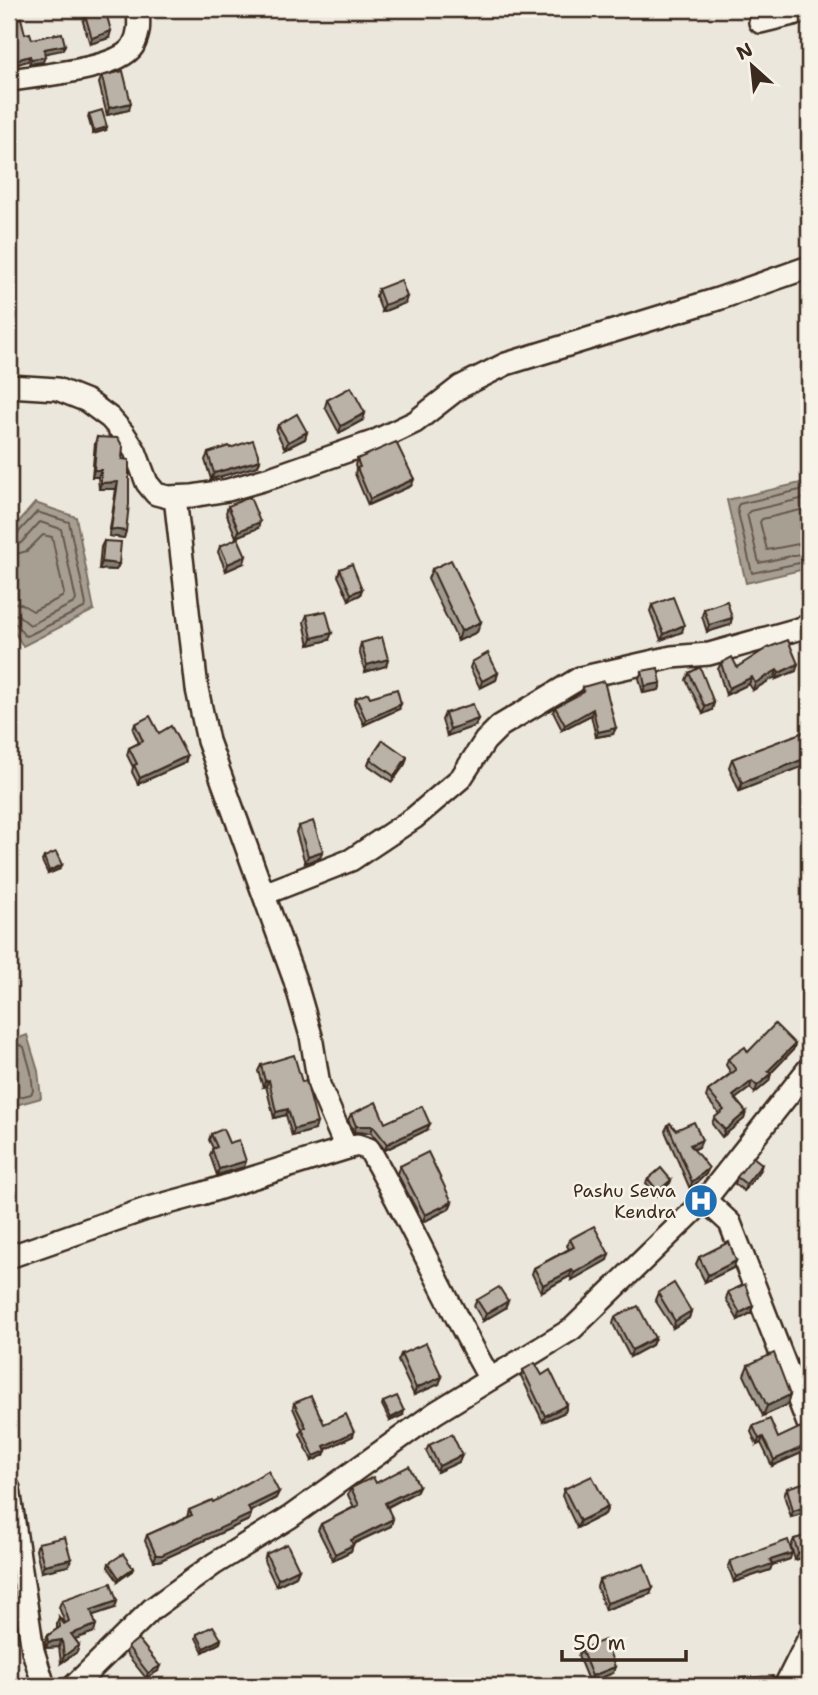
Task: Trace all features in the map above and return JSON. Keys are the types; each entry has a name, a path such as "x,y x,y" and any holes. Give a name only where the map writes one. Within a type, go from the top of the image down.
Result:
{"street":[{"path":"9,80 107,64 132,48 139,30 138,9"},
{"path":"760,22 809,10"},
{"path":"9,387 57,389 88,401 110,418 124,434 135,451 146,483 156,494 175,497 228,490 315,464 373,442 415,422 460,387 506,364 682,311 809,267"},
{"path":"175,497 197,689 208,741 264,894 307,1025 320,1085 346,1148"},
{"path":"264,894 351,860 414,818 461,778 485,741 500,726 580,678 672,657 709,654 809,626"},
{"path":"74,1686 162,1602 214,1564 290,1517 435,1413 572,1329 705,1200 809,1068"},
{"path":"9,1257 146,1209 357,1145 369,1149 490,1379"},
{"path":"705,1200 730,1223 809,1426"},
{"path":"9,1489 33,1651 44,1686"},
{"path":"785,1686 809,1638"}],"water":[{"path":"809,481 809,568 746,583 727,500"},
{"path":"35,503 76,517 94,610 23,646 9,624 9,533"},
{"path":"27,1035 38,1071 41,1098 9,1107 9,1042"}],"building":[{"path":"9,9 12,9 15,19 21,18 25,34 30,33 32,39 62,33 65,45 44,49 45,57 31,59 30,56 9,62"},
{"path":"105,9 111,31 92,38 85,15"},
{"path":"123,71 131,103 109,108 102,76"},
{"path":"102,110 107,127 94,131 89,114"},
{"path":"9,222 11,256 9,277"},
{"path":"401,280 407,297 384,305 378,289"},
{"path":"351,387 365,413 341,426 327,400"},
{"path":"297,414 307,432 288,442 278,425"},
{"path":"97,437 118,438 123,447 122,459 129,460 126,531 111,529 118,482 101,483 101,470 94,470"},
{"path":"253,440 260,460 214,473 208,453"},
{"path":"396,442 414,479 370,499 357,468 360,467 357,459"},
{"path":"250,497 260,522 239,531 228,506"},
{"path":"238,538 246,556 228,564 220,546"},
{"path":"104,541 121,542 119,564 102,562"},
{"path":"451,560 481,622 461,631 432,569"},
{"path":"352,564 362,589 351,594 340,569"},
{"path":"673,597 684,625 664,634 652,605"},
{"path":"727,601 732,618 709,625 704,609"},
{"path":"326,611 332,633 312,638 307,615"},
{"path":"382,637 388,659 367,665 361,643"},
{"path":"788,640 798,664 779,673 777,670 755,683 752,677 729,688 721,663 732,657 737,667 767,648"},
{"path":"488,653 498,673 482,681 472,662"},
{"path":"700,667 714,703 705,707 689,673"},
{"path":"658,668 661,683 645,686 642,671"},
{"path":"604,681 616,728 598,732 593,709 565,725 555,707 584,692 583,687"},
{"path":"397,689 401,704 366,720 356,698 368,693 370,697"},
{"path":"473,704 478,719 450,729 445,713"},
{"path":"150,716 159,733 171,726 187,756 140,778 129,748 143,741 135,724"},
{"path":"809,730 809,757 742,783 732,759"},
{"path":"383,740 407,757 394,776 370,759"},
{"path":"313,821 323,851 308,856 299,826"},
{"path":"56,852 62,865 49,871 44,857"},
{"path":"775,1024 795,1044 768,1071 771,1074 757,1086 752,1081 733,1096 746,1112 725,1130 714,1118 724,1110 708,1091 736,1070 728,1059 745,1047 748,1052"},
{"path":"294,1055 302,1082 306,1081 317,1123 294,1129 288,1109 276,1112 269,1080 265,1081 261,1065"},
{"path":"376,1102 385,1123 422,1106 430,1124 387,1144 373,1126 356,1126 351,1114"},
{"path":"694,1122 702,1140 690,1145 709,1168 692,1182 668,1125 670,1123 676,1130"},
{"path":"223,1129 229,1143 239,1140 246,1161 219,1169 212,1149 217,1147 211,1134"},
{"path":"428,1152 452,1202 425,1215 400,1166"},
{"path":"753,1157 762,1164 746,1184 737,1177"},
{"path":"661,1168 671,1180 658,1191 648,1179"},
{"path":"594,1226 609,1254 574,1273 572,1270 543,1285 534,1268 574,1247 570,1239"},
{"path":"729,1242 736,1261 708,1275 699,1257"},
{"path":"674,1283 691,1311 675,1321 658,1293"},
{"path":"745,1284 753,1306 740,1313 728,1292"},
{"path":"499,1287 508,1301 486,1314 477,1300"},
{"path":"638,1306 655,1338 632,1350 615,1317"},
{"path":"426,1343 442,1377 416,1388 401,1354"},
{"path":"774,1353 790,1395 767,1406 748,1365"},
{"path":"535,1363 542,1375 550,1370 567,1405 545,1416 523,1370"},
{"path":"311,1396 324,1424 346,1414 354,1432 324,1446 326,1451 314,1456 302,1429 306,1427 294,1403"},
{"path":"397,1396 404,1411 391,1418 383,1402"},
{"path":"770,1419 778,1438 801,1427 809,1444 774,1460 763,1437 759,1439 753,1426"},
{"path":"452,1434 462,1455 439,1466 429,1445"},
{"path":"409,1466 419,1486 385,1503 393,1519 351,1540 353,1545 335,1554 321,1524 359,1505 351,1488 373,1477 376,1483"},
{"path":"268,1471 279,1492 248,1507 251,1514 162,1555 156,1555 147,1535 192,1515 189,1510 212,1500 213,1502"},
{"path":"592,1476 608,1507 580,1521 564,1489"},
{"path":"809,1481 809,1506 793,1511 787,1488"},
{"path":"809,1535 809,1550 798,1553 794,1539"},
{"path":"65,1537 71,1559 44,1565 38,1543"},
{"path":"788,1540 792,1553 770,1560 772,1564 736,1577 730,1561"},
{"path":"287,1544 299,1569 278,1579 266,1554"},
{"path":"123,1554 133,1568 119,1578 109,1563"},
{"path":"9,1558 15,1595 9,1587"},
{"path":"644,1564 653,1588 607,1603 599,1580"},
{"path":"111,1583 117,1601 91,1610 96,1625 71,1634 79,1645 64,1656 62,1640 48,1642 47,1636 60,1627 59,1617 64,1624 69,1621 62,1600"},
{"path":"213,1626 221,1639 204,1648 197,1634"},
{"path":"138,1639 160,1666 148,1673 128,1647"},
{"path":"605,1640 615,1667 592,1676 581,1649"},
{"path":"773,1676 774,1686 741,1686 740,1678"}],"place":[{"name":"Pashu Sewa Kendra","path":"701,1201"}]}
